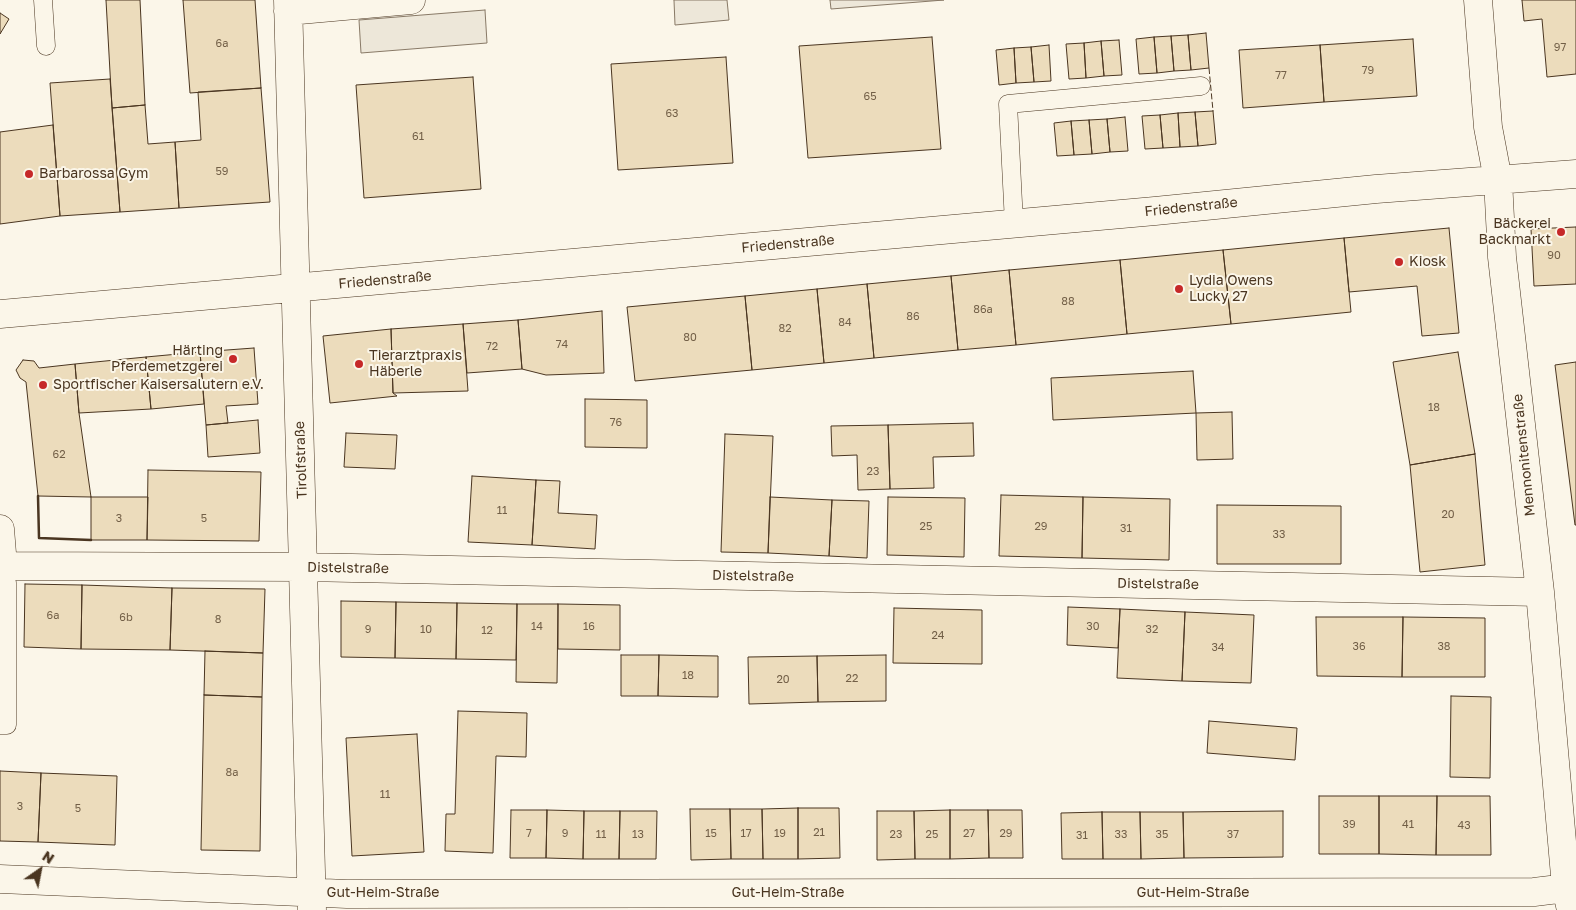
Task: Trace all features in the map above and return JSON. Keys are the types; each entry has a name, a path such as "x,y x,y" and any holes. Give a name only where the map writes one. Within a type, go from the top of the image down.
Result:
{"street":[{"name":"Tirolfstraße","path":"313,901 288,5 411,0"},
{"name":"Mennonitenstraße","path":"1478,0 1488,127 1498,180 1502,257 1540,592 1571,895"},
{"name":"Friedenstraße","path":"0,314 1014,224 1376,189 1576,174"},
{"path":"0,529 3,566"},
{"name":"Distelstraße","path":"3,566 303,567 1540,592"},
{"name":"Gut-Heim-Straße","path":"0,879 313,901 1524,892 1571,895"}],"lane":[{"path":"43,0 46,46"},
{"path":"1014,224 1008,104 1201,86"},
{"path":"0,725 7,725 3,656 7,583 3,566"}],"shaded area":[{"path":"674,0 727,0 729,20 675,25"},
{"path":"830,0 944,0 831,9"},
{"path":"485,10 487,43 361,53 359,20"}],"building":[{"path":"106,0 140,0 145,105 112,108"},
{"path":"183,0 255,0 261,88 190,93"},
{"path":"1522,0 1576,0 1576,74 1547,77 1542,19 1524,21"},
{"path":"0,13 9,19 0,34"},
{"path":"1206,33 1209,68 1191,70 1188,35"},
{"path":"1188,35 1191,70 1174,71 1171,36"},
{"path":"1171,36 1174,71 1157,73 1154,37"},
{"path":"932,37 941,149 808,158 799,46"},
{"path":"1154,37 1157,73 1139,74 1136,39"},
{"path":"1413,39 1417,96 1324,102 1320,45"},
{"path":"1119,40 1122,75 1104,76 1101,41"},
{"path":"1101,41 1104,76 1086,78 1084,43"},
{"path":"1084,43 1086,78 1069,79 1066,44"},
{"path":"1049,45 1051,81 1034,82 1031,47"},
{"path":"1320,45 1324,102 1243,108 1239,50"},
{"path":"1031,47 1034,82 1016,83 1014,48"},
{"path":"1014,48 1016,83 999,85 996,50"},
{"path":"726,57 733,163 618,170 611,64"},
{"path":"473,77 481,189 364,198 356,85"},
{"path":"110,79 120,212 60,216 50,83"},
{"path":"261,88 270,202 179,208 175,142 201,140 198,92"},
{"path":"145,105 148,144 175,142 179,208 120,212 112,108"},
{"path":"1213,111 1216,144 1198,146 1195,112"},
{"path":"1195,112 1198,146 1180,147 1178,113"},
{"path":"1178,113 1180,147 1163,148 1160,115"},
{"path":"1160,115 1163,148 1145,149 1142,116"},
{"path":"1125,117 1128,151 1110,152 1107,119"},
{"path":"1107,119 1110,152 1092,154 1089,120"},
{"path":"1089,120 1092,154 1074,155 1071,121"},
{"path":"1071,121 1074,155 1057,156 1054,123"},
{"name":"Barbarossa Gym","path":"53,125 60,216 0,224 0,132"},
{"path":"1576,227 1576,284 1534,286 1531,229"},
{"name":"Kiosk","path":"1449,228 1459,333 1422,336 1417,286 1349,292 1344,238"},
{"path":"1344,238 1351,312 1231,324 1223,250"},
{"path":"1223,250 1231,324 1127,334 1120,260"},
{"path":"1120,260 1127,334 1016,345 1009,270"},
{"path":"1009,270 1016,345 958,350 951,276"},
{"path":"951,276 958,350 874,358 867,284"},
{"path":"867,284 874,358 824,363 817,289"},
{"path":"817,289 824,363 752,370 745,296"},
{"path":"745,296 752,370 635,381 627,307"},
{"path":"602,311 604,373 546,375 522,369 518,320"},
{"path":"518,320 522,369 467,373 463,324"},
{"path":"463,324 468,391 393,393 391,329"},
{"name":"Tierarztpraxis Häberle","path":"391,329 393,393 397,396 330,403 323,336"},
{"path":"254,348 258,404 226,406 228,423 206,425 200,352"},
{"path":"200,352 204,404 151,409 146,357"},
{"path":"1458,352 1475,454 1410,465 1393,362"},
{"path":"146,357 151,409 79,413 75,364"},
{"path":"23,360 34,361 39,368 75,364 79,413 91,497 38,496 26,382 20,378 16,370"},
{"path":"1576,362 1576,525 1575,525 1555,365"},
{"path":"1193,371 1196,413 1053,420 1051,378"},
{"path":"585,399 647,400 647,448 585,447"},
{"path":"1232,412 1233,459 1197,460 1196,413"},
{"path":"258,420 260,453 208,457 206,425"},
{"path":"973,423 974,456 933,457 934,488 890,489 888,425"},
{"path":"888,425 890,489 858,490 857,455 832,456 831,426"},
{"path":"346,433 397,435 395,469 344,467"},
{"path":"725,434 773,436 768,553 721,552"},
{"path":"1475,454 1485,565 1420,572 1410,465"},
{"path":"148,470 261,472 259,541 147,540"},
{"path":"472,476 536,480 532,545 468,542"},
{"path":"536,480 560,481 558,513 597,515 595,549 532,545"},
{"path":"1001,495 1083,497 1082,558 999,556"},
{"path":"91,497 148,497 147,540 91,540"},
{"path":"770,497 832,500 829,556 768,553"},
{"path":"888,497 965,498 964,557 887,555"},
{"path":"1083,497 1170,499 1169,560 1082,558"},
{"path":"832,500 869,501 867,558 829,556"},
{"path":"1217,505 1341,506 1341,564 1217,564"},
{"path":"25,584 82,585 81,649 24,647"},
{"path":"82,585 172,588 170,650 81,649"},
{"path":"172,588 265,589 263,653 170,650"},
{"path":"341,601 396,602 395,658 341,657"},
{"path":"396,602 457,603 456,659 395,658"},
{"path":"457,603 517,604 516,660 456,659"},
{"path":"517,604 558,604 557,683 516,682"},
{"path":"558,604 620,605 620,650 558,649"},
{"path":"1068,607 1120,609 1118,648 1067,645"},
{"path":"894,608 982,610 982,664 893,663"},
{"path":"1120,609 1185,612 1182,681 1117,678"},
{"path":"1185,612 1254,615 1251,683 1182,681"},
{"path":"1316,617 1403,617 1402,677 1317,676"},
{"path":"1403,617 1485,618 1485,677 1402,677"},
{"path":"205,651 263,653 262,697 204,695"},
{"path":"621,655 659,655 658,696 621,696"},
{"path":"659,655 718,656 718,697 658,696"},
{"path":"886,655 886,701 818,702 817,656"},
{"path":"817,656 818,702 749,704 748,657"},
{"path":"204,695 262,697 260,851 201,850"},
{"path":"1451,696 1491,697 1490,778 1450,777"},
{"path":"458,711 527,713 526,757 496,756 493,853 445,851 446,814 455,814"},
{"path":"1209,721 1297,728 1295,760 1207,753"},
{"path":"417,734 424,852 352,856 346,738"},
{"path":"0,771 41,773 38,842 0,841"},
{"path":"41,773 117,776 115,845 38,842"},
{"path":"1319,796 1379,796 1379,854 1319,854"},
{"path":"1379,796 1437,796 1436,855 1379,854"},
{"path":"1437,796 1490,796 1491,855 1436,855"},
{"path":"798,808 798,859 763,859 762,809"},
{"path":"798,808 839,808 840,858 798,859"},
{"path":"690,809 730,809 731,859 691,860"},
{"path":"730,809 762,809 763,859 731,859"},
{"path":"511,810 547,810 546,858 510,858"},
{"path":"547,810 584,811 583,859 546,858"},
{"path":"950,810 950,859 915,859 914,811"},
{"path":"950,810 988,810 989,858 950,859"},
{"path":"988,810 1022,810 1023,858 989,858"},
{"path":"584,811 620,811 619,859 583,859"},
{"path":"620,811 657,811 656,859 619,859"},
{"path":"877,811 914,811 915,859 877,860"},
{"path":"1283,811 1283,857 1184,858 1183,812"},
{"path":"1102,812 1103,859 1062,859 1061,813"},
{"path":"1102,812 1140,812 1141,859 1103,859"},
{"path":"1140,812 1183,812 1184,858 1141,859"}],"fence":[{"path":"1209,68 1213,111"}],"wall":[{"path":"38,496 39,538 91,540"}],"place":[{"name":"Barbarossa Gym","path":"29,174"},
{"name":"Bäckerei Backmarkt","path":"1561,232"},
{"name":"Kiosk","path":"1399,262"},
{"name":"Lydia Owens Lucky 27","path":"1179,289"},
{"name":"Härting Pferdemetzgerei","path":"233,359"},
{"name":"Tierarztpraxis Häberle","path":"359,364"},
{"name":"Sportfischer Kaisersalutern e.V.","path":"43,385"}]}
